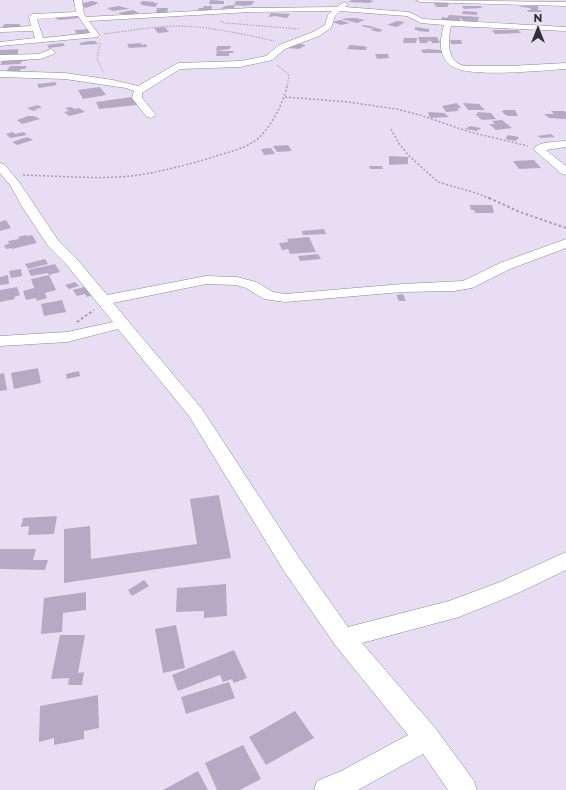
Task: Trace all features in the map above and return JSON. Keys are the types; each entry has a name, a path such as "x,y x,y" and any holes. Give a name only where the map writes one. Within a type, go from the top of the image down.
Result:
{"street":[{"path":"0,44 95,35 83,16 78,0"},
{"path":"151,115 137,98 137,93 139,90 178,66 240,64 269,58 282,47 320,31 328,26 332,15 350,0"},
{"path":"420,0 566,4"},
{"path":"40,41 37,28 32,17 35,15 83,16 339,9 404,13 412,15 421,21 515,28 566,28"},
{"path":"512,19 515,28"},
{"path":"448,23 444,46 449,58 461,68 485,69 566,66"},
{"path":"0,30 37,28"},
{"path":"0,58 40,56 51,52"},
{"path":"0,74 28,73 65,75 129,86 139,90"},
{"path":"566,144 538,148 539,151 566,172"},
{"path":"3,170 15,184 52,243 71,261 196,413 292,565 343,638 426,738 464,790"},
{"path":"104,300 206,280 237,281 251,285 269,296 285,298 402,288 454,287 467,285 505,266 566,243"},
{"path":"0,341 67,337 122,324"},
{"path":"343,638 451,610 508,588 566,560"},
{"path":"326,790 350,780 426,738"}],"path":[{"path":"216,12 219,20 223,23 320,31"},
{"path":"111,83 98,62 100,42 95,35 181,26 225,31 288,44"},
{"path":"3,170 80,177 123,176 160,172 181,167 254,142 265,132 285,97 289,76 269,58"},
{"path":"285,97 348,102 396,109 420,115 470,132 538,148"},
{"path":"391,129 398,142 408,155 438,182 476,193 520,212 566,228"}],"building":[{"path":"210,0 224,1 224,4 209,4"},
{"path":"352,0 374,1 369,3 348,2"},
{"path":"92,1 99,3 86,8 79,4"},
{"path":"142,1 158,3 155,7 141,5 142,4 140,4"},
{"path":"236,1 254,1 252,5 244,6 234,5"},
{"path":"435,2 444,2 449,4 447,7 435,7 437,5 434,5"},
{"path":"235,5 234,8 220,9 225,6"},
{"path":"119,6 130,9 112,11 107,8"},
{"path":"204,6 212,6 211,11 198,10"},
{"path":"462,6 481,6 482,8 464,9"},
{"path":"520,6 538,6 538,10 541,10 542,12 528,12 527,10 531,10 530,8"},
{"path":"157,8 168,8 167,13 156,13"},
{"path":"133,10 139,13 129,15 118,13"},
{"path":"463,11 477,12 477,15 462,14"},
{"path":"271,13 290,14 287,18 275,16 268,17"},
{"path":"77,14 79,18 60,20 56,19 55,15"},
{"path":"449,15 479,17 478,21 473,22 464,21 460,18 459,22 441,21 442,17 447,18"},
{"path":"349,18 365,20 357,23 341,19"},
{"path":"340,20 350,23 341,25 333,22"},
{"path":"397,21 405,22 397,27 387,25"},
{"path":"20,24 20,27 3,28 3,25"},
{"path":"364,25 383,30 379,32 370,30 374,29 361,26"},
{"path":"165,27 169,32 158,33 154,28"},
{"path":"415,27 429,29 429,32 415,30"},
{"path":"90,29 91,33 76,34 75,30"},
{"path":"492,30 518,30 521,33 495,34"},
{"path":"418,37 437,37 440,43 432,43 431,41 427,41 428,43 420,43"},
{"path":"404,38 417,38 416,43 403,43"},
{"path":"450,40 461,40 462,44 451,44"},
{"path":"95,41 98,44 81,45 79,43"},
{"path":"63,43 65,46 49,48 47,45"},
{"path":"141,43 141,45 146,44 147,47 129,48 127,44"},
{"path":"296,43 306,45 299,49 287,48"},
{"path":"350,45 367,47 366,50 347,49"},
{"path":"217,46 231,46 230,49 216,51"},
{"path":"18,49 18,54 0,55 0,50"},
{"path":"421,50 441,50 443,53 423,53"},
{"path":"217,51 234,51 233,53 229,53 229,56 216,56"},
{"path":"375,54 388,54 389,58 377,59"},
{"path":"30,58 27,61 22,61 20,64 0,65 5,59"},
{"path":"10,66 27,66 25,69 21,69 20,71 6,72"},
{"path":"55,82 57,85 39,88 37,84"},
{"path":"100,87 106,95 83,99 78,90"},
{"path":"132,97 137,105 99,109 96,102"},
{"path":"457,103 461,108 457,109 459,111 446,112 442,106"},
{"path":"463,103 479,104 485,110 468,110"},
{"path":"38,105 42,108 34,109 38,110 33,111 27,108"},
{"path":"71,107 75,109 79,108 85,112 69,116 64,112 69,111 65,108"},
{"path":"515,110 518,116 508,116 502,111"},
{"path":"551,111 566,112 566,119 549,118 544,114 554,114"},
{"path":"428,112 444,113 449,117 430,118"},
{"path":"477,112 491,113 496,119 482,120 475,114 478,114"},
{"path":"28,116 34,116 40,119 22,124 17,120"},
{"path":"502,120 512,128 496,130 489,124 495,124 492,121"},
{"path":"470,126 481,128 477,131 465,129"},
{"path":"13,132 15,134 24,132 27,135 10,138 6,134"},
{"path":"551,134 555,137 541,138 537,136"},
{"path":"508,135 519,137 516,141 505,139"},
{"path":"27,137 33,140 17,145 12,142"},
{"path":"288,145 292,151 277,152 273,146"},
{"path":"271,148 275,154 264,155 261,149"},
{"path":"389,156 408,157 408,164 389,165"},
{"path":"534,160 541,168 519,169 513,161"},
{"path":"369,166 382,166 383,169 370,169"},
{"path":"470,205 492,205 494,213 475,213 474,210 471,210"},
{"path":"6,220 11,228 0,231 0,222"},
{"path":"324,229 326,234 303,235 302,231"},
{"path":"32,235 37,243 6,249 4,245 9,244 8,241 19,239 18,237"},
{"path":"309,237 316,252 290,254 288,249 282,250 279,243 288,242 287,239"},
{"path":"318,254 321,259 300,261 298,256"},
{"path":"45,259 48,264 28,269 25,264"},
{"path":"55,264 60,272 49,275 48,273 31,276 28,270"},
{"path":"21,269 22,276 11,278 9,271"},
{"path":"8,275 9,284 0,285 0,277"},
{"path":"49,275 56,290 45,293 47,298 37,301 36,298 26,300 23,291 34,288 31,279"},
{"path":"75,282 79,286 69,289 65,285"},
{"path":"88,286 95,294 87,297 85,294 77,296 73,290"},
{"path":"17,287 20,295 14,297 15,299 0,302 0,290"},
{"path":"403,294 406,301 399,301 396,295"},
{"path":"62,300 66,312 44,316 41,304"},
{"path":"38,368 41,383 14,389 11,373"},
{"path":"79,371 80,376 67,379 66,374"},
{"path":"4,373 7,390 0,391 0,374"},
{"path":"219,495 231,558 64,583 64,529 90,526 91,559 197,544 190,499"},
{"path":"57,516 54,534 28,535 29,526 21,527 23,518"},
{"path":"0,549 36,549 33,560 48,560 45,570 0,569"},
{"path":"144,580 149,586 132,596 128,590"},
{"path":"226,584 227,616 204,618 204,611 176,612 177,588"},
{"path":"86,592 86,610 63,613 62,632 41,634 44,598"},
{"path":"176,625 185,668 163,673 155,629"},
{"path":"60,635 85,635 78,673 84,672 82,685 68,685 69,678 51,679"},
{"path":"234,650 247,678 234,683 232,679 223,682 220,675 178,691 172,675"},
{"path":"229,682 235,698 186,714 181,697"},
{"path":"98,695 99,728 84,731 84,739 54,745 54,738 39,742 40,706"},
{"path":"295,711 314,738 266,765 249,737"},
{"path":"243,745 261,779 240,790 217,790 205,763"},
{"path":"198,771 208,790 163,790"}]}
